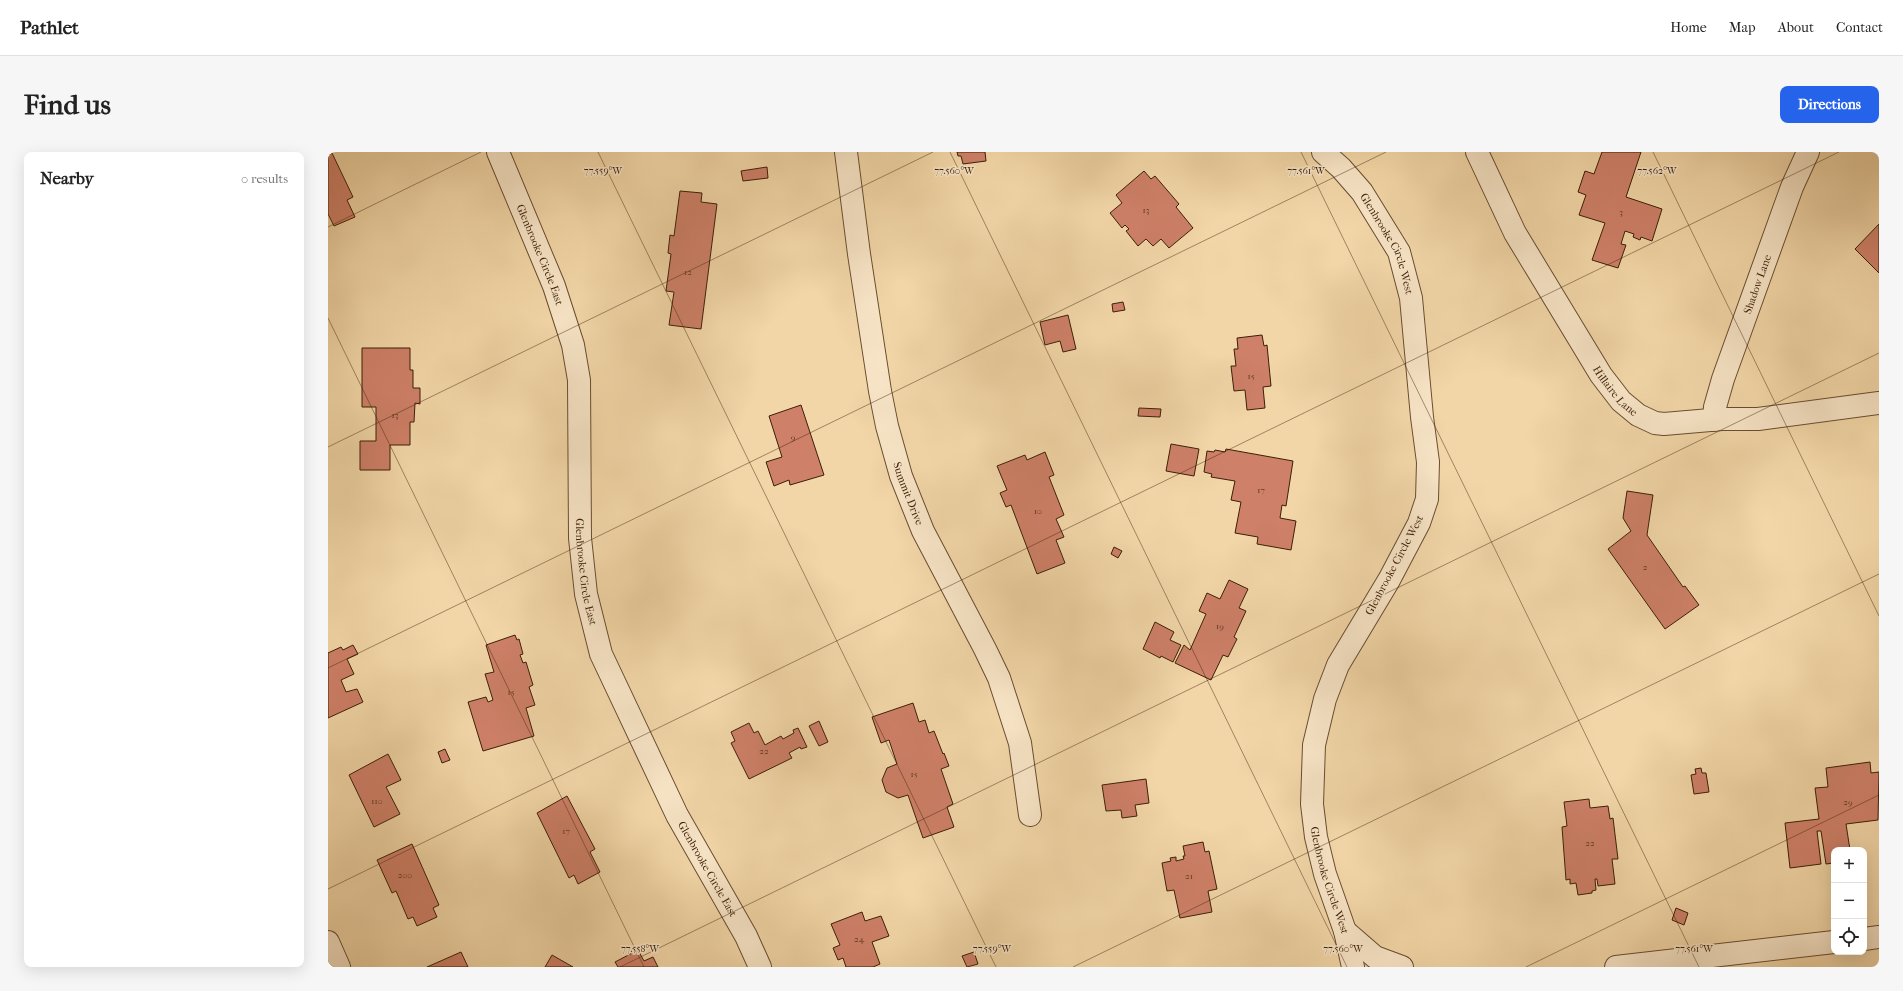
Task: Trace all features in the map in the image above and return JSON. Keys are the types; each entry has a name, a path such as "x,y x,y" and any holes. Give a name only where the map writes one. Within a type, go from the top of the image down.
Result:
{"street":[{"name":"Glenbrooke Circle East","path":"498,152 554,286 573,345 579,380 580,538 586,594 600,654 677,815 746,936 760,967"},
{"name":"Summit Drive","path":"846,152 862,269 887,426 901,476 923,531 985,649 998,678 1020,743 1030,815"},
{"name":"Glenbrooke Circle West","path":"1323,152 1341,168 1362,192 1399,252 1411,298 1422,417 1428,462 1427,499 1419,523 1389,580 1338,665 1325,699 1314,745 1312,804 1316,837 1325,874 1345,931 1353,967"},
{"name":"Hillaire Lane","path":"1477,152 1515,233 1602,376 1621,401 1638,415 1664,424 1714,420 1758,419 1879,403"},
{"name":"Shadow Lane","path":"1714,420 1715,407 1726,372 1792,187 1808,152"},
{"path":"1345,931 1375,957 1402,967"},
{"path":"1867,939 1879,937"},
{"path":"328,942 339,967"},
{"path":"1616,967 1831,942"}],"building":[{"path":"957,152 985,152 986,161 963,164 961,156 958,156"},
{"path":"1602,152 1641,152 1626,197 1662,209 1652,241 1641,237 1640,240 1633,237 1634,234 1625,231 1621,244 1626,245 1618,268 1592,260 1605,223 1579,215 1586,195 1578,192 1585,171 1594,174"},
{"path":"332,153 353,197 347,200 355,217 334,226 328,214 328,155"},
{"path":"767,167 768,178 743,181 741,171"},
{"path":"1144,171 1151,179 1155,176 1179,204 1176,207 1193,228 1169,248 1161,239 1153,246 1146,239 1138,246 1126,231 1129,229 1125,225 1122,228 1110,213 1122,203 1116,195"},
{"path":"680,191 702,193 701,202 717,204 701,329 669,325 674,292 666,291 671,254 668,253 670,235 674,236"},
{"path":"1879,224 1879,273 1855,249"},
{"path":"1123,302 1125,310 1113,312 1112,304"},
{"path":"1068,315 1076,349 1063,352 1060,341 1045,345 1040,322"},
{"path":"1262,335 1264,346 1267,345 1271,386 1263,387 1265,408 1247,410 1245,390 1234,391 1231,366 1236,366 1234,349 1238,349 1237,338"},
{"path":"362,348 410,348 410,370 413,370 413,388 420,388 420,404 415,403 414,422 410,422 410,445 390,445 390,470 360,470 360,441 376,441 376,407 362,407"},
{"path":"801,405 824,475 790,485 789,480 774,486 766,462 782,457 769,416"},
{"path":"1139,408 1161,409 1160,417 1138,416"},
{"path":"1171,444 1199,449 1194,476 1166,471"},
{"path":"1226,449 1293,461 1286,506 1282,505 1280,518 1296,521 1291,550 1257,544 1258,537 1235,533 1241,502 1231,500 1235,481 1211,477 1212,474 1204,472 1207,451 1214,452 1215,450 1225,452"},
{"path":"1045,452 1054,475 1049,477 1064,515 1056,519 1064,537 1056,540 1065,563 1037,574 1011,505 1006,507 1000,493 1007,490 997,466 1025,455 1027,460"},
{"path":"1627,491 1653,495 1647,535 1683,587 1685,586 1699,605 1665,629 1608,549 1631,531 1623,518"},
{"path":"1114,547 1122,551 1118,558 1111,554"},
{"path":"1229,580 1248,589 1239,608 1246,611 1234,637 1237,639 1228,657 1223,655 1211,680 1175,663 1184,645 1190,650 1206,614 1199,611 1207,593 1220,599"},
{"path":"1155,622 1174,632 1170,640 1181,645 1173,662 1161,656 1160,658 1143,649"},
{"path":"515,635 517,640 519,639 523,654 520,655 523,663 526,662 533,685 529,687 535,705 526,708 534,736 483,751 468,702 486,697 488,702 493,700 485,674 494,672 486,645"},
{"path":"353,645 358,654 347,659 354,674 341,680 346,692 357,689 363,702 328,718 328,653 341,647 343,650"},
{"path":"913,703 919,722 925,720 929,733 934,731 943,754 944,753 949,766 941,769 953,804 947,807 954,827 923,838 908,795 898,798 886,792 882,780 887,768 897,764 889,740 881,743 872,717"},
{"path":"819,721 828,742 819,746 809,726"},
{"path":"749,723 754,733 758,731 765,745 781,736 783,739 794,733 793,730 798,728 807,747 801,749 800,747 789,753 792,758 749,779 731,743 735,741 731,732"},
{"path":"445,749 450,760 442,763 438,752"},
{"path":"388,754 401,780 386,787 400,814 374,827 349,775"},
{"path":"1870,762 1871,773 1879,772 1878,820 1846,824 1850,847 1831,847 1831,863 1826,864 1821,831 1817,831 1821,864 1790,868 1785,823 1819,819 1815,788 1828,787 1826,768"},
{"path":"1701,768 1702,773 1706,773 1709,792 1694,794 1691,775 1696,774 1695,769"},
{"path":"1146,779 1149,803 1135,805 1137,816 1122,818 1121,810 1106,811 1102,785"},
{"path":"567,796 595,849 590,852 600,872 578,884 574,875 569,878 537,813"},
{"path":"1589,799 1590,808 1608,806 1610,819 1613,818 1618,859 1612,859 1615,884 1598,886 1597,879 1595,879 1596,890 1592,891 1592,893 1578,895 1576,883 1570,884 1570,879 1566,880 1562,827 1567,826 1564,802"},
{"path":"1203,842 1205,852 1209,851 1217,889 1208,891 1212,912 1180,918 1174,890 1167,891 1162,863 1171,861 1170,858 1176,857 1176,861 1184,859 1183,856 1185,856 1183,846"},
{"path":"412,844 439,905 433,908 437,917 417,926 413,917 408,919 396,891 392,893 377,860"},
{"path":"1676,908 1688,913 1684,925 1672,920"},
{"path":"862,912 865,921 881,916 889,936 872,942 880,964 873,967 846,967 843,958 838,960 833,948 840,945 831,924"},
{"path":"638,950 644,961 653,957 658,967 618,967 615,962"},
{"path":"461,952 468,967 427,967"},
{"path":"974,952 978,964 967,967 962,956"},
{"path":"552,955 573,967 545,967"}]}
